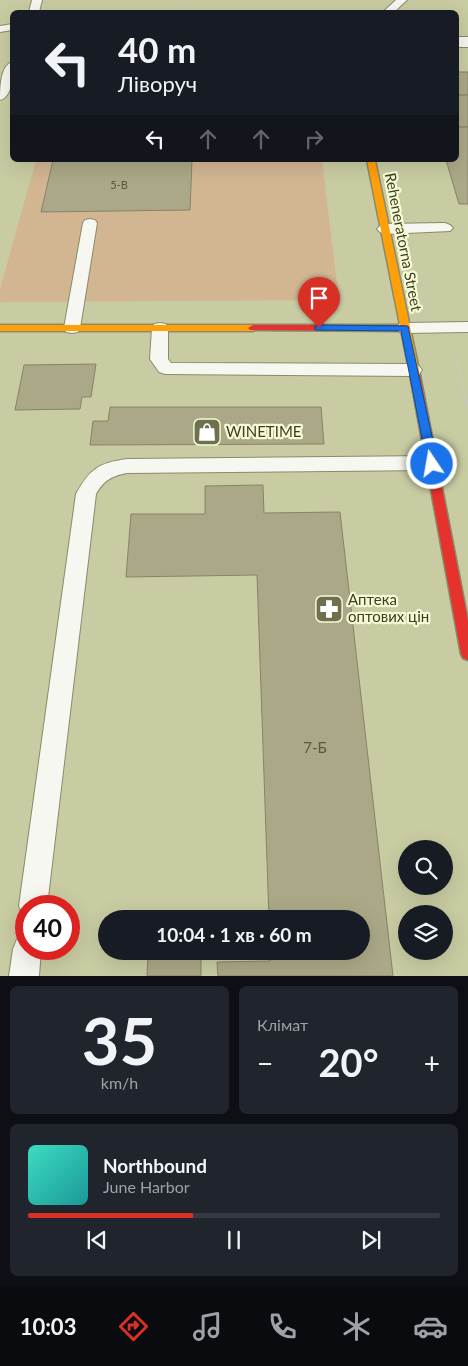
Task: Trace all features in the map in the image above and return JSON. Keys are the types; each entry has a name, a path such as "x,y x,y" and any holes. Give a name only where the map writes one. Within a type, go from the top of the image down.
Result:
{"street":[{"name":"Reheneratorna Street","path":"371,162 468,654"},
{"path":"0,328 405,328"}],"lane":[{"path":"390,10 402,0"},
{"path":"0,96 10,71"},
{"path":"72,328 90,223"},
{"path":"385,229 445,228"},
{"path":"405,328 468,327"},
{"path":"160,328 159,359 165,368 413,370"},
{"path":"34,895 86,494 93,481 107,469 126,466 432,464"},
{"path":"24,976 26,960"}],"path":[{"path":"454,347 468,407"}],"shaded area":[{"path":"35,162 322,162 339,300 0,302 0,289"}],"building":[{"path":"459,72 468,72 468,95 459,95"},
{"path":"459,95 468,95 468,127 459,127"},
{"path":"459,127 468,127 468,204 459,204 447,162 459,162"},
{"path":"53,162 192,162 190,210 41,212"},
{"path":"96,364 91,397 82,397 80,409 15,410 24,365"},
{"name":"WINETIME","path":"110,407 321,407 324,444 90,445 93,421 108,421"},
{"path":"263,485 264,513 340,512 393,976 218,976 217,962 370,960 370,910 269,910 257,575 126,577 131,514 205,514 205,486"},
{"path":"148,960 201,960 201,976 147,976"}],"traffic: slow":[{"path":"371,162 415,375"},
{"path":"0,328 253,328"}],"traffic: jam":[{"path":"253,328 405,328"},
{"path":"415,375 468,654"}],"place":[{"name":"WINETIME","path":"207,432"},
{"name":"Аптека оптових цін","path":"329,609"}],"route":[{"path":"319,328 405,328 432,464"}]}
